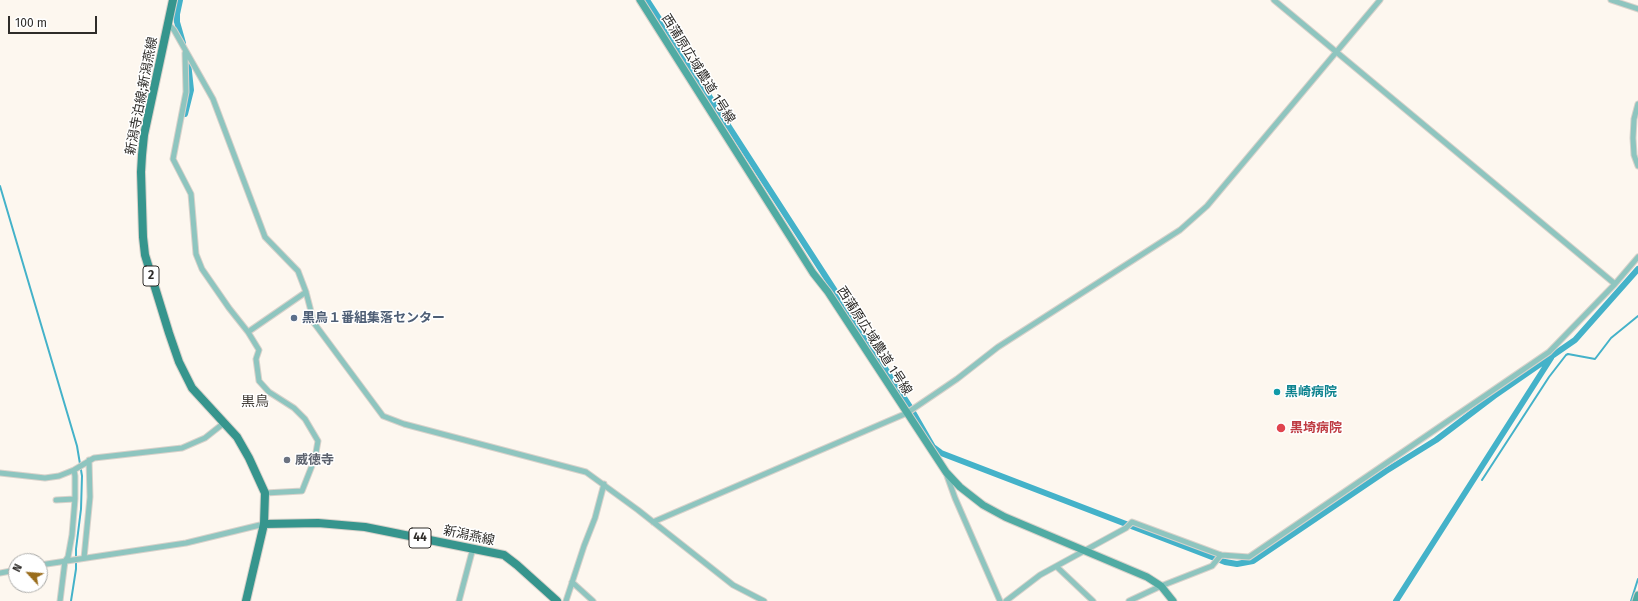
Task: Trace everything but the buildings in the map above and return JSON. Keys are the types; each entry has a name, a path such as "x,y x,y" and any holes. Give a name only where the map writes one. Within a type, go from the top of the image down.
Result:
{"main road":[{"name":"新潟寺泊線;新潟燕線","path":"173,0 144,135 140,172 145,256 179,362 192,388 237,437 250,458 265,493 264,524"},
{"name":"新潟燕線","path":"264,524 354,526 504,555 557,601"},
{"name":"2","path":"246,601 264,524"}],"street":[{"name":"西蒲原広域農道 1号線","path":"640,0 813,273 828,292 946,472 960,487 983,505 1005,517 1147,577 1161,586 1173,601"},
{"path":"1274,0 1615,284"},
{"path":"653,522 907,413 955,380 998,347 1180,230 1207,206 1380,0"},
{"path":"1611,0 1638,9"},
{"path":"168,24 174,30 185,52 213,99 265,237 298,271 306,292 314,323 383,416 404,424 586,472 604,484 733,585 764,601"},
{"path":"185,52 186,92 173,159 191,194 196,254 202,269 248,332 259,350 256,359 259,381 269,392 294,408 305,420 318,441 315,458 302,491 265,493"},
{"path":"1638,104 1634,119 1632,138 1634,155 1638,166"},
{"path":"1006,601 1040,575 1126,528 1132,522 1221,555 1249,557 1549,352 1615,284 1638,257"},
{"path":"248,332 306,292"},
{"path":"0,472 45,478 59,476 75,469 87,461 104,456 182,448 205,438 224,423"},
{"path":"83,558 90,497 87,461"},
{"path":"60,601 72,535 75,499 75,469"},
{"path":"946,472 955,498 1000,601"},
{"path":"566,601 595,518 604,484"},
{"path":"56,500 75,499"},
{"path":"48,564 186,543 264,524"},
{"path":"459,601 473,548"},
{"path":"1129,601 1161,586 1212,566 1221,555"},
{"path":"1057,567 1093,601"},
{"path":"572,582 593,601"},
{"path":"1636,601 1638,595"}],"waterway":[{"path":"180,0 177,22 183,43"},
{"path":"647,0 910,407 933,447 941,453 1225,562 1237,564 1253,561 1386,471 1436,440 1494,396 1575,340 1638,269"},
{"path":"185,114 191,90 186,54"},
{"path":"0,186 77,446 82,476 81,509 76,549 76,569 71,601"},
{"path":"1482,480 1549,377 1566,355 1568,354 1595,359 1611,338 1638,316"},
{"path":"1396,601 1551,358"},
{"path":"1631,601 1638,579"}],"place":[{"name":"黒鳥１番組集落センター","path":"294,318"},
{"name":"黒崎病院","path":"1277,392"},
{"name":"黒埼病院","path":"1281,428"},
{"name":"威徳寺","path":"287,460"}],"district":[{"name":"黒鳥","path":"255,402"}]}
